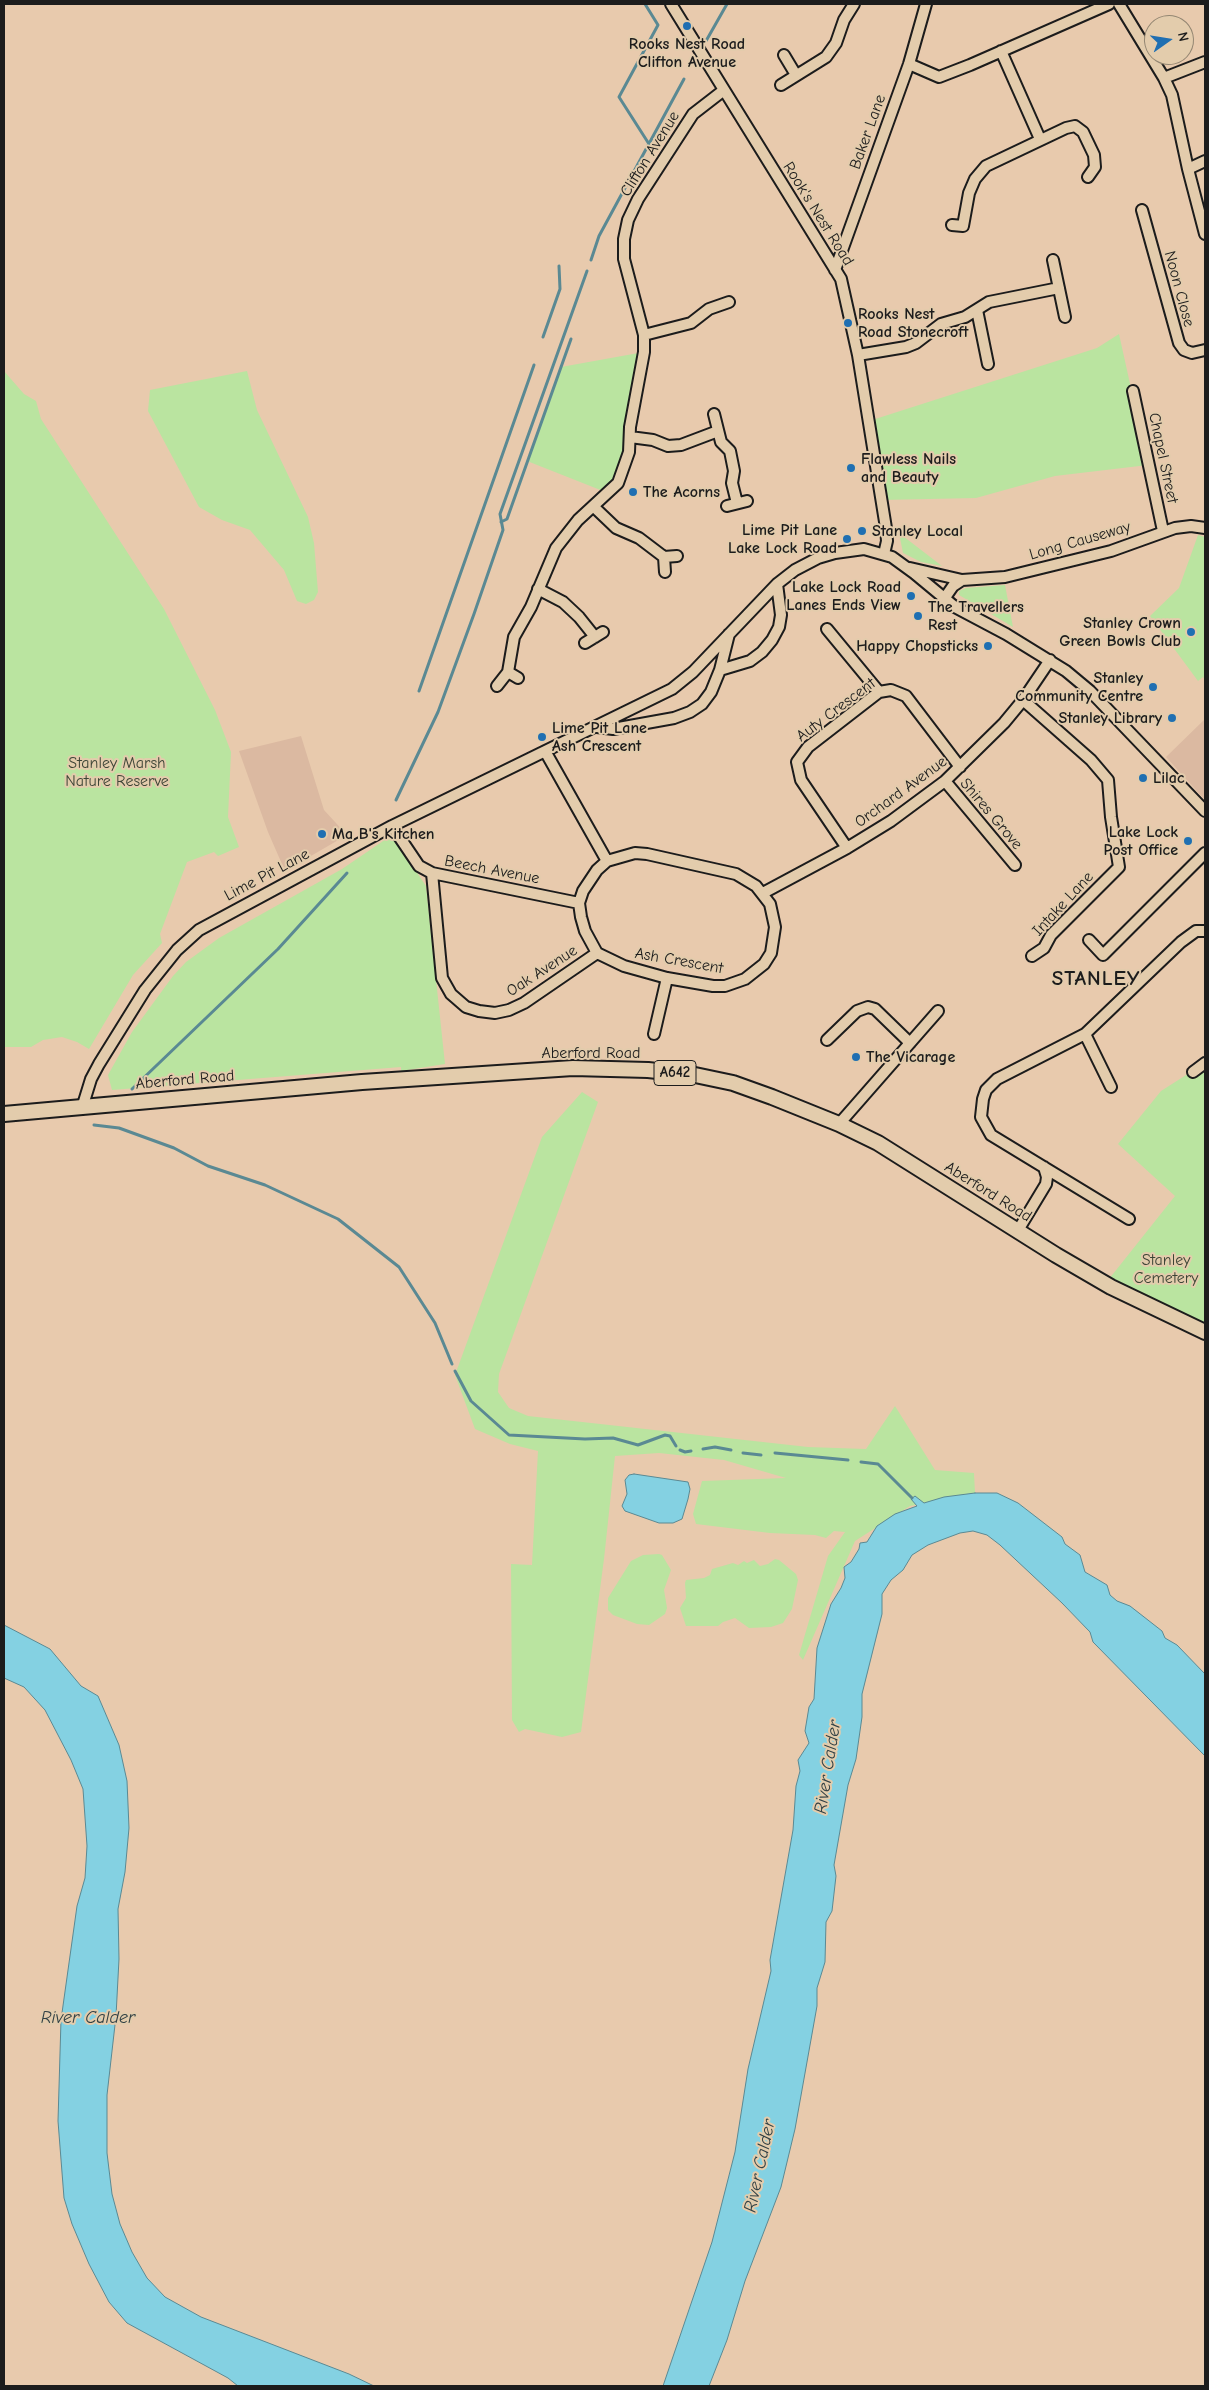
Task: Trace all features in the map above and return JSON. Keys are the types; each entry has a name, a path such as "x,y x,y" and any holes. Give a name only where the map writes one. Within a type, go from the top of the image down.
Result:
{"main road":[{"name":"Aberford Road","path":"4,1114 362,1082 573,1068 695,1075 733,1083 772,1097 839,1124 878,1143 1017,1232 1112,1287 1205,1332"}],"street":[{"name":"Rook's Nest Road","path":"671,4 844,286 858,355 888,541 884,554"},
{"path":"782,85 826,57 836,42 844,20 854,4"},
{"name":"Baker Lane","path":"835,270 909,64 926,4"},
{"path":"909,64 939,77 1109,4"},
{"path":"1119,4 1164,78 1172,95 1188,169 1205,234"},
{"path":"1001,51 1040,139"},
{"path":"784,55 796,75"},
{"path":"1164,78 1205,62"},
{"name":"Clifton Avenue","path":"497,686 508,672 514,637 538,590 556,548 567,532 618,483 628,452 643,361 644,334 624,259 624,239 628,220 638,198 693,114 724,90"},
{"path":"952,225 963,226 969,193 975,179 986,166 1066,128 1075,126 1083,132 1094,155 1095,167 1088,177"},
{"path":"1188,169 1205,161"},
{"name":"Noon Close","path":"1141,213 1179,343 1184,350 1192,353 1205,350"},
{"path":"1053,260 1065,317"},
{"path":"858,355 906,347 916,343 941,324 965,317 989,302 1059,288"},
{"path":"644,334 691,323 708,309 729,302"},
{"path":"977,310 988,364"},
{"name":"Chapel Street","path":"1133,391 1163,531"},
{"path":"714,414 721,442 730,452 734,471 732,484 737,503"},
{"path":"630,438 653,440 668,446 681,445 718,430"},
{"path":"594,507 616,528 639,538 664,558 677,556"},
{"name":"Long Causeway","path":"907,567 962,580 1005,577 1110,550 1163,531 1190,526 1205,528"},
{"name":"Lime Pit Lane","path":"82,1108 89,1085 99,1064 145,990 167,961 192,937 224,915 392,826 672,689 693,672 776,584 794,570 818,558 835,553 864,549 884,554 907,567"},
{"path":"664,558 664,572"},
{"path":"907,567 955,607 1050,660 1090,691 1205,811"},
{"path":"944,599 953,586 962,580"},
{"path":"720,670 750,661 762,652 772,640 779,626 781,614 776,584"},
{"path":"538,590 562,602 599,634 585,643"},
{"path":"827,629 879,692"},
{"name":"Lime Pit Lane","path":"596,727 613,729 674,718 690,712 702,704 711,692 720,670 729,633"},
{"name":"Orchard Avenue","path":"763,893 847,848 891,820 945,781 1004,723 1023,700 1050,660"},
{"path":"508,672 518,678"},
{"name":"Auty Crescent","path":"847,848 801,780 797,762 808,747 879,692 891,690 906,696 960,767"},
{"name":"Intake Lane","path":"1023,700 1091,760 1108,780 1111,818 1119,867 1051,935 1044,948 1032,956"},
{"path":"544,751 607,861 589,880 580,903 585,931 597,953"},
{"name":"Shires Grove","path":"945,781 1014,865"},
{"name":"Beech Avenue","path":"392,826 419,866 432,873 580,903"},
{"name":"Ash Crescent","path":"597,953 624,966 667,978 725,986 745,979 757,972 771,953 775,938 774,915 763,893 747,879 736,874 647,854 636,853 607,861"},
{"path":"1089,940 1102,954 1205,853"},
{"name":"Oak Avenue","path":"432,873 442,978 451,994 466,1007 495,1013 509,1010 524,1003 597,953"},
{"path":"1129,1219 991,1135 981,1117 981,1108 986,1090 997,1079 1085,1034 1181,942 1196,931 1205,931"},
{"path":"654,1034 667,978"},
{"path":"827,1040 856,1010 868,1008 875,1009 910,1043"},
{"path":"839,1124 938,1011"},
{"path":"1085,1034 1113,1088"},
{"path":"1193,1072 1205,1063"},
{"path":"1017,1232 1046,1184 1047,1178 1044,1167"}],"shaded area":[{"path":"1205,719 1205,800 1166,757"},
{"path":"301,736 324,810 347,835 285,871 268,832 239,751"}],"green space":[{"path":"1119,334 1148,465 1055,476 976,498 881,500 869,421 1097,348"},
{"path":"644,352 629,452 608,493 527,461 561,367"},
{"name":"Stanley Marsh Nature Reserve","path":"4,371 24,394 36,401 41,419 164,609 215,710 231,752 228,817 239,847 218,856 214,852 187,862 160,934 162,943 133,975 89,1049 77,1042 62,1037 43,1040 31,1047 4,1047"},
{"path":"247,371 257,410 308,517 314,543 318,592 314,600 306,604 297,601 284,570 250,530 222,520 199,507 148,411 150,390"},
{"path":"899,533 942,566 921,562 903,553"},
{"path":"1198,535 1205,537 1205,680 1203,677 1198,681 1150,616 1179,588"},
{"path":"1005,585 1013,627 959,595 959,591 966,588"},
{"path":"392,835 426,886 445,1064 401,1071 401,1067 112,1090 108,1075 132,1032 173,976 186,962 219,938 342,869"},
{"name":"Stanley Cemetery","path":"1205,1063 1205,1332 1105,1284 1175,1196 1118,1144 1161,1091"},
{"path":"582,1092 598,1102 499,1374 498,1392 509,1408 528,1416 808,1447 866,1449 895,1406 935,1470 974,1473 975,1493 910,1506 855,1541 803,1660 799,1655 828,1556 845,1532 834,1531 826,1538 815,1535 770,1533 696,1524 693,1514 702,1481 786,1478 724,1460 659,1453 615,1456 604,1559 581,1732 562,1737 525,1729 519,1732 512,1720 511,1564 532,1565 538,1451 510,1444 475,1429 455,1375 542,1137"},
{"path":"643,1555 662,1555 671,1570 664,1590 667,1608 665,1614 649,1625 637,1624 613,1615 608,1610 608,1598 631,1561"},
{"path":"775,1559 779,1560 796,1574 798,1580 792,1609 783,1623 771,1627 749,1628 735,1618 718,1626 686,1626 680,1608 686,1598 686,1580 704,1578 710,1575 712,1569 733,1563 738,1565 744,1561 747,1563 754,1560 760,1566 768,1564"}],"water":[{"path":"634,1474 688,1482 690,1489 682,1519 673,1523 659,1523 625,1511 622,1506 627,1494 625,1480 629,1475"},
{"name":"River Calder","path":"975,1493 997,1493 1018,1503 1062,1537 1065,1544 1080,1555 1085,1572 1107,1585 1110,1595 1117,1601 1130,1606 1162,1631 1165,1638 1177,1645 1205,1674 1205,1756 1093,1642 1090,1632 1062,1603 987,1535 973,1531 960,1533 928,1545 912,1555 903,1570 891,1580 882,1594 882,1614 862,1694 862,1717 856,1759 848,1785 834,1865 836,1876 832,1911 826,1922 825,1962 817,1988 817,2006 795,2129 781,2187 745,2281 727,2340 709,2386 663,2386 712,2242 735,2152 748,2069 771,1971 770,1960 793,1830 796,1786 800,1771 798,1760 809,1743 805,1731 809,1707 814,1699 817,1648 831,1604 845,1578 844,1567 851,1562 859,1549 860,1543 867,1542 877,1526 895,1514 917,1506 911,1499 915,1496 924,1503 944,1497"},
{"name":"River Calder","path":"4,1625 50,1649 81,1686 98,1696 119,1745 127,1781 129,1828 125,1872 118,1909 119,1959 116,2016 107,2095 107,2153 112,2194 120,2224 132,2252 147,2278 165,2297 201,2317 349,2374 374,2386 238,2386 228,2378 127,2323 109,2302 89,2264 72,2224 64,2198 58,2121 61,2020 77,1906 85,1878 87,1846 83,1789 71,1760 45,1710 24,1687 4,1678"}],"waterway":[{"path":"645,4 658,25 619,97 649,144"},
{"path":"706,41 727,4"},
{"path":"591,260 599,236 684,79"},
{"path":"543,337 560,289 559,266"},
{"path":"396,800 438,712 474,614 503,530 500,514 587,271"},
{"path":"501,522 507,519 571,339"},
{"path":"419,691 534,365"},
{"path":"132,1089 278,949 347,873"},
{"path":"94,1125 119,1128 174,1148 208,1166 265,1185 338,1219 399,1267 435,1323 452,1364"},
{"path":"455,1371 471,1401 509,1435 585,1439 613,1438 638,1445 665,1435 670,1436 676,1446"},
{"path":"703,1449 715,1447 731,1450"},
{"path":"680,1450 685,1452 691,1451"},
{"path":"743,1453 761,1455"},
{"path":"775,1453 848,1460"},
{"path":"861,1462 878,1464 912,1498"}],"place":[{"name":"Rooks Nest Road Clifton Avenue","path":"687,26"},
{"name":"Rooks Nest Road Stonecroft","path":"848,323"},
{"name":"Flawless Nails and Beauty","path":"851,468"},
{"name":"The Acorns","path":"633,492"},
{"name":"Stanley Local","path":"862,531"},
{"name":"Lime Pit Lane Lake Lock Road","path":"847,539"},
{"name":"Lake Lock Road Lanes Ends View","path":"911,596"},
{"name":"The Travellers Rest","path":"918,616"},
{"name":"Stanley Crown Green Bowls Club","path":"1191,632"},
{"name":"Happy Chopsticks","path":"988,646"},
{"name":"Stanley Community Centre","path":"1153,687"},
{"name":"Stanley Library","path":"1172,718"},
{"name":"Lime Pit Lane Ash Crescent","path":"542,737"},
{"name":"Lilac","path":"1143,778"},
{"name":"Ma B's Kitchen","path":"322,834"},
{"name":"Lake Lock Post Office","path":"1188,841"},
{"name":"The Vicarage","path":"856,1057"}],"district":[{"name":"STANLEY","path":"1096,979"}]}
